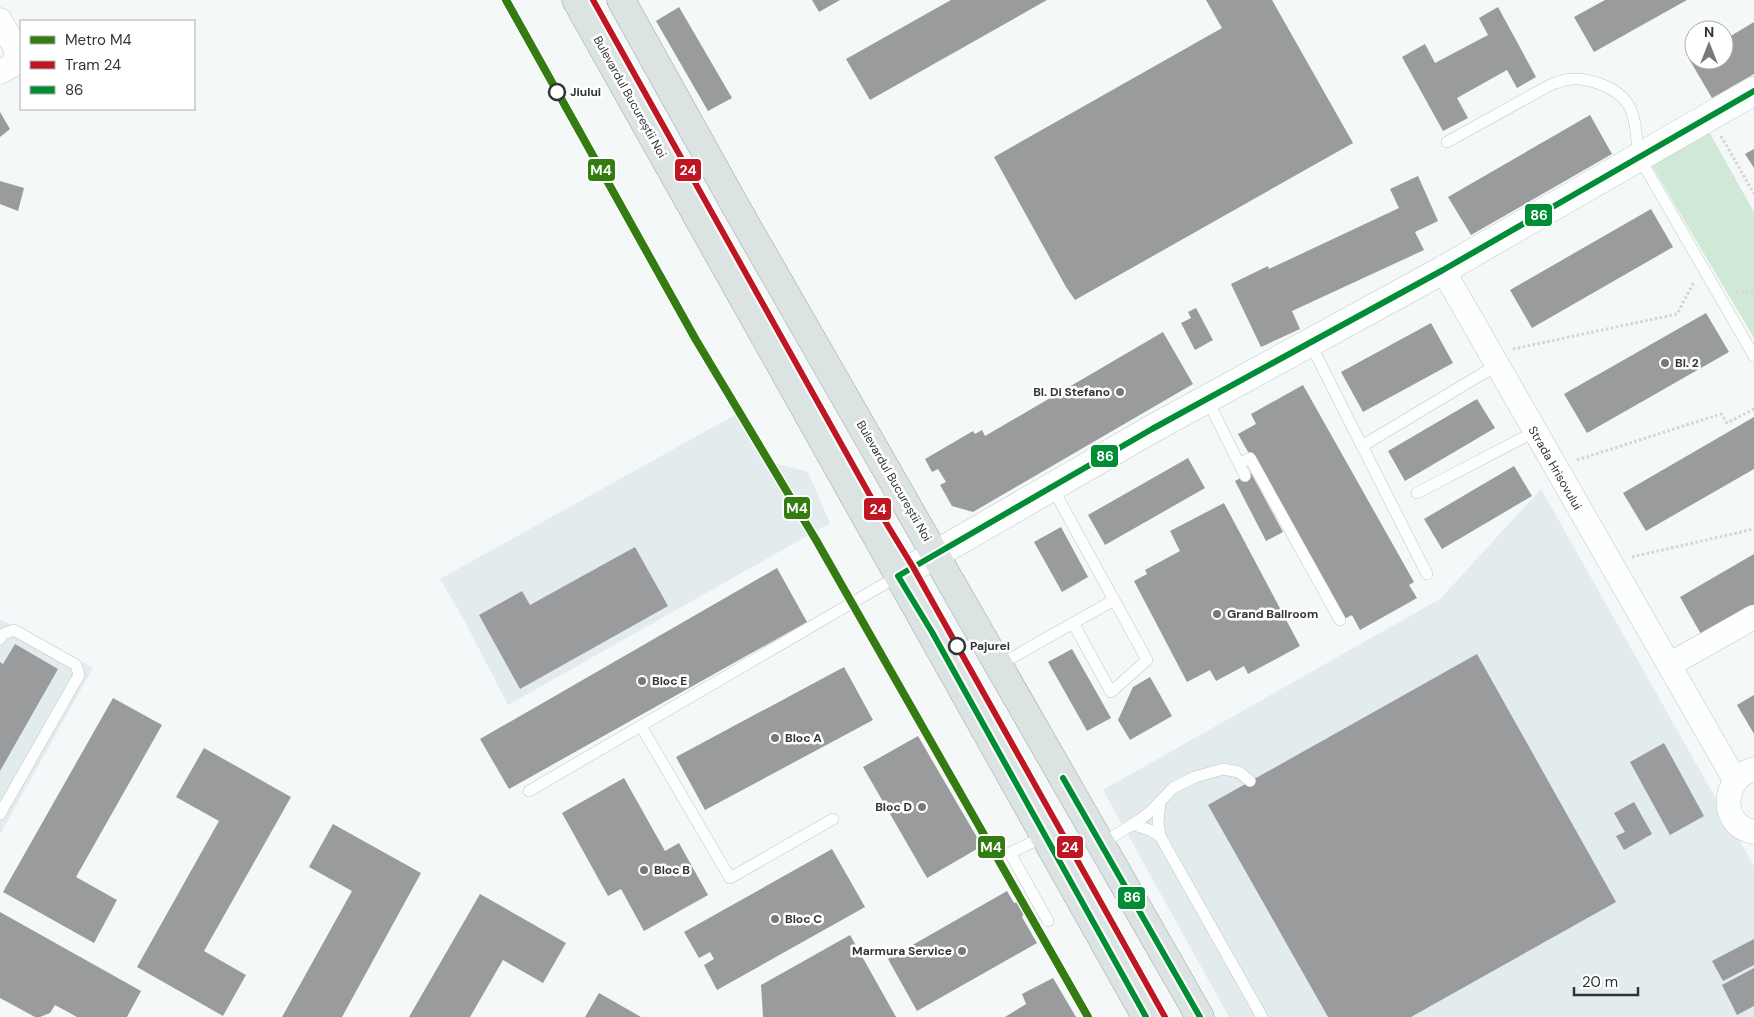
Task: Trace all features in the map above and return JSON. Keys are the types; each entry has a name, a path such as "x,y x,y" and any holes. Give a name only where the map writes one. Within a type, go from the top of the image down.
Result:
{"main road":[{"name":"Bulevardul Bucureștii Noi","path":"576,0 898,576 932,632 1146,1017"},
{"name":"Bulevardul Bucureștii Noi","path":"621,0 736,207 1200,1017"},
{"path":"700,221 736,207"}],"street":[{"path":"0,20 15,47 8,65"},
{"path":"898,576 1207,399 1443,270 1754,91"},
{"name":"Strada Hrisovului","path":"1443,270 1669,665 1744,774"},
{"path":"1669,665 1754,616"},
{"path":"1744,774 1730,789 1729,809 1740,826 1754,832"}],"lane":[{"path":"1448,142 1550,85 1566,80 1583,80 1602,85 1618,93 1628,104 1634,120 1639,157 1754,356"},
{"path":"1309,342 1426,574"},
{"path":"1362,446 1494,360"},
{"path":"1207,399 1245,476"},
{"path":"1417,493 1534,432"},
{"path":"1239,464 1250,458 1340,620"},
{"path":"1052,487 1147,660 1111,692 1073,623"},
{"path":"529,791 898,576"},
{"path":"999,665 1114,600"},
{"path":"0,639 3,634 14,630 76,665 79,675 0,814"},
{"path":"641,726 730,878 833,819"},
{"path":"1101,844 1141,819 1173,788 1210,772 1223,769 1239,772 1250,781"},
{"path":"1160,802 1158,823 1160,836 1262,1017"},
{"path":"1132,824 1160,836"},
{"path":"1045,836 1010,853 1048,920"}],"path":[{"path":"1710,116 1754,194"},
{"path":"1494,360 1677,314 1702,266"},
{"path":"1555,467 1721,414 1727,423 1754,409"},
{"path":"1610,562 1754,529"}],"shaded area":[{"path":"742,411 773,463 808,472 830,523 508,705 463,618 440,579"},
{"path":"1541,489 1754,866 1754,1017 1229,1017 1103,790 1440,599"},
{"path":"0,619 93,668 0,834"}],"green space":[{"path":"1707,128 1754,212 1754,338 1649,161"}],"building":[{"path":"812,0 840,0 819,12"},
{"path":"951,0 1047,0 870,100 846,59"},
{"path":"1206,0 1272,0 1353,143 1075,300 994,157 1222,28"},
{"path":"1605,0 1687,0 1594,52 1574,17"},
{"path":"679,7 732,98 708,111 656,21"},
{"path":"1498,7 1536,77 1517,88 1507,70 1457,98 1468,118 1443,131 1402,57 1425,44 1435,63 1488,35 1479,18"},
{"path":"1754,22 1754,74 1712,98 1695,70 1734,70 1734,34"},
{"path":"0,112 10,129 0,137"},
{"path":"1590,115 1612,154 1471,235 1448,197"},
{"path":"1754,149 1754,168 1745,154"},
{"path":"1418,176 1438,221 1415,232 1424,250 1292,311 1300,329 1261,347 1231,284 1268,266 1269,269 1399,208 1390,189"},
{"path":"0,181 24,188 18,211 0,204"},
{"path":"1651,209 1673,247 1532,328 1510,290"},
{"path":"1196,308 1213,340 1195,350 1181,323 1191,318 1188,312"},
{"name":"Bl. 2","path":"1706,313 1729,352 1587,433 1564,394"},
{"path":"1431,323 1453,363 1363,412 1341,372"},
{"path":"1163,332 1193,384 973,512 952,506 940,485 946,482 938,469 932,472 925,459 973,431 975,434 982,430 985,436"},
{"path":"1303,385 1414,582 1409,585 1417,598 1360,630 1352,615 1342,620 1238,434 1256,424 1251,414"},
{"path":"1477,399 1495,428 1405,481 1388,451"},
{"path":"1754,417 1754,469 1646,531 1623,493"},
{"path":"1188,458 1205,488 1105,545 1088,515"},
{"path":"1514,466 1532,496 1442,549 1424,519"},
{"path":"1251,473 1283,532 1266,541 1235,481"},
{"name":"Grand Ballroom","path":"1224,503 1300,646 1248,674 1244,666 1216,681 1210,670 1187,682 1134,581 1147,574 1145,570 1180,551 1170,531"},
{"path":"1061,527 1088,577 1062,592 1034,542"},
{"path":"635,547 668,606 520,689 479,615 522,591 530,605"},
{"path":"1754,554 1754,606 1702,636 1680,597"},
{"name":"Bloc E","path":"777,568 807,622 509,789 480,739"},
{"path":"15,644 58,669 0,771 0,662 3,664"},
{"path":"1072,649 1111,718 1087,731 1048,662"},
{"path":"1477,654 1616,902 1411,1017 1328,1017 1208,805"},
{"name":"Bloc A","path":"844,667 873,720 705,810 676,757"},
{"path":"1150,677 1172,716 1130,740 1118,720 1133,687"},
{"path":"1754,695 1754,734 1737,705"},
{"path":"113,698 162,725 76,877 117,900 94,943 3,892"},
{"name":"Bloc D","path":"918,736 982,846 927,878 863,767"},
{"path":"1664,743 1704,816 1670,835 1630,762"},
{"path":"204,748 291,797 204,951 246,975 223,1016 137,967 219,821 176,797"},
{"name":"Bloc B","path":"624,778 665,851 679,843 708,895 644,931 621,889 608,896 562,813"},
{"path":"1634,802 1652,834 1624,850 1616,836 1625,832 1614,813"},
{"path":"333,824 421,873 342,1017 282,1017 352,891 309,867"},
{"name":"Bloc C","path":"832,849 865,907 717,990 704,965 714,959 710,952 699,958 684,932"},
{"name":"Marmura Service","path":"1007,891 1014,903 1023,901 1028,904 1027,910 1022,917 1037,943 917,1011 888,959"},
{"path":"480,894 566,943 543,983 503,960 470,1017 409,1017"},
{"path":"0,912 141,991 127,1017 77,1017 55,1005 50,1013 35,1017 0,998"},
{"path":"850,935 896,1017 763,1017 761,985"},
{"path":"1754,939 1754,965 1723,981 1712,961"},
{"path":"1754,968 1754,1006 1737,1015 1722,985"},
{"path":"1053,978 1076,1017 1005,1017 1026,1004 1022,994"},
{"path":"599,993 641,1017 585,1017"}],"metro line":[{"name":"M4","path":"506,0 696,340 816,540 1088,1017"}],"tram line":[{"name":"24","path":"593,0 1165,1017"}],"transit line":[{"name":"86","path":"1146,1017 932,632 898,576 1152,429 1443,270 1754,91"},
{"name":"86","path":"1063,778 1200,1017"}],"place":[{"name":"Jiului","path":"557,92"},
{"name":"Bl. 2","path":"1665,363"},
{"name":"Bl. Di Stefano","path":"1120,392"},
{"name":"Grand Ballroom","path":"1217,614"},
{"name":"Pajurei","path":"957,646"},
{"name":"Bloc E","path":"642,681"},
{"name":"Bloc A","path":"775,738"},
{"name":"Bloc D","path":"922,807"},
{"name":"Bloc B","path":"644,870"},
{"name":"Bloc C","path":"775,919"},
{"name":"Marmura Service","path":"962,951"}]}
